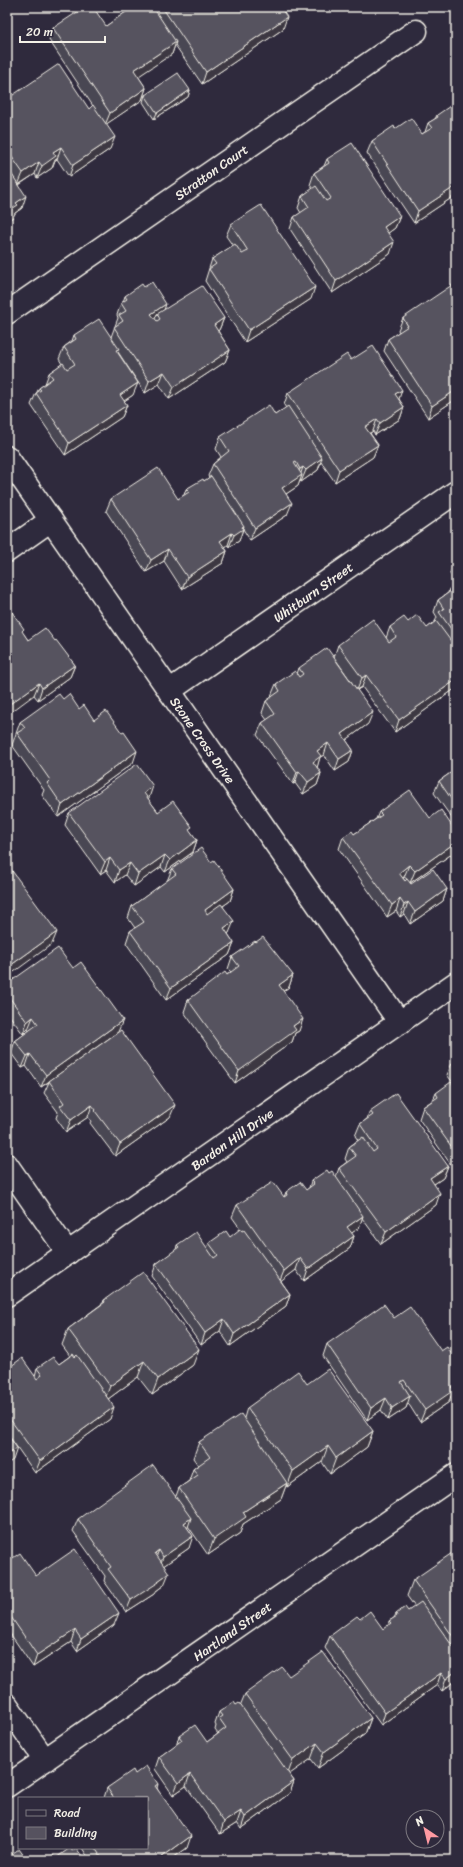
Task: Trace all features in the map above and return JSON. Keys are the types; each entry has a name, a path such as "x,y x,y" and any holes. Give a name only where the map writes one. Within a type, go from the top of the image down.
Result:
{"street":[{"name":"Stratton Court","path":"7,313 416,31"},
{"name":"Stone Cross Drive","path":"7,457 400,1023"},
{"name":"Whitburn Street","path":"170,691 456,492"},
{"path":"7,551 51,520"},
{"name":"Bardon Hill Drive","path":"7,1295 456,984"},
{"path":"7,1165 68,1253"},
{"name":"Hartland Street","path":"7,1786 456,1475"},
{"path":"7,1705 45,1760"}],"building":[{"path":"85,7 93,7 106,26 133,7 153,7 176,42 134,70 146,88 110,113 53,28"},
{"path":"162,7 280,7 287,17 206,72"},
{"path":"59,64 89,109 93,105 115,137 73,165 61,147 53,152 56,156 42,166 39,162 23,173 7,150 7,99"},
{"path":"178,73 190,90 157,113 145,95"},
{"path":"453,104 456,109 456,186 418,211 372,141 394,126 395,129 411,118 422,134 432,128 428,123 438,117 437,115"},
{"path":"352,143 400,216 384,227 394,242 336,281 294,217 309,207 302,196 316,186 326,201 331,198 314,173 329,163 327,159"},
{"path":"7,167 26,196 16,203 18,205 7,212"},
{"path":"261,205 315,287 249,330 209,269 216,264 212,259 235,244 242,254 248,251 231,224"},
{"path":"152,282 166,304 151,314 157,321 160,319 157,314 202,286 224,318 214,325 230,350 174,387 164,372 149,381 114,327 123,321 119,315 126,311 121,303 127,299 125,296 142,284 144,287"},
{"path":"455,283 456,390 432,406 388,339 408,326 403,318"},
{"path":"99,319 119,349 116,350 138,383 120,395 127,405 69,443 36,393 41,390 39,388 53,378 49,373 63,363 67,369 75,364 64,347 76,339 74,335"},
{"path":"373,346 402,390 395,394 404,407 380,423 377,419 365,427 378,445 339,470 288,393 347,354 351,360"},
{"path":"269,405 275,415 288,406 322,458 306,470 303,467 300,469 296,462 294,463 302,475 282,488 292,503 255,528 213,464 229,451 220,437"},
{"path":"158,468 178,499 189,492 186,489 203,479 204,481 211,476 244,526 242,527 243,529 234,535 232,533 220,541 227,551 187,577 168,549 151,560 111,499"},
{"path":"456,584 456,636 439,612 444,609 438,600 451,591 449,589"},
{"path":"7,612 9,615 12,612 24,629 22,631 28,640 45,628 75,665 42,688 39,683 7,706"},
{"path":"417,615 427,628 436,621 456,648 456,680 399,720 366,675 362,678 338,645 373,619 389,642 396,637 390,627 404,617 408,622"},
{"path":"327,648 373,712 342,734 353,750 339,759 328,743 317,751 321,756 313,762 321,773 308,782 299,771 297,772 262,723 275,714 266,701 280,691 276,684 295,671 299,677 303,674 299,668"},
{"path":"59,694 63,699 69,694 79,709 84,705 94,720 106,711 122,733 124,732 137,751 62,805 47,783 50,780 17,733 25,728 20,722"},
{"path":"137,764 153,786 144,793 158,812 173,801 192,827 189,829 197,840 170,860 165,855 138,874 130,863 119,870 110,858 105,862 69,813"},
{"path":"456,769 456,806 439,781"},
{"path":"410,790 430,818 441,810 456,832 456,842 415,871 409,865 399,873 405,881 407,879 411,884 433,869 447,889 415,912 408,902 404,905 400,899 392,905 343,837 352,831 354,834 382,815 379,812"},
{"path":"201,848 211,862 214,860 234,889 205,910 207,914 221,904 234,921 224,928 234,943 171,988 130,931 144,922 132,906 176,874 172,869"},
{"path":"7,864 57,932 7,968"},
{"path":"263,937 293,975 279,985 303,1019 293,1026 296,1030 239,1071 188,1000 225,972 227,975 239,966 232,957"},
{"path":"58,948 73,968 81,962 123,1020 46,1075 30,1054 27,1056 15,1041 38,1024 33,1017 27,1022 7,994 9,992 7,989 7,984"},
{"path":"121,1030 175,1105 120,1144 92,1105 71,1120 60,1106 64,1103 49,1081"},
{"path":"456,1060 456,1069 452,1063"},
{"path":"451,1082 454,1086 456,1085 456,1153 423,1107 438,1097 436,1093"},
{"path":"396,1093 448,1166 430,1178 440,1193 386,1232 339,1168 356,1156 349,1147 363,1137 373,1152 377,1149 360,1124 373,1115 370,1111"},
{"path":"327,1170 329,1173 332,1171 363,1216 347,1227 354,1236 308,1269 300,1258 284,1271 237,1205 273,1182 284,1197 287,1195 286,1192 300,1182 306,1190 314,1184 311,1181"},
{"path":"240,1229 242,1231 244,1230 290,1294 234,1334 224,1319 205,1333 156,1264 179,1247 177,1245 196,1232 214,1258 218,1255 209,1243 226,1231 230,1237"},
{"path":"143,1272 199,1349 158,1379 144,1361 110,1386 68,1329 105,1302 104,1300"},
{"path":"384,1304 394,1318 410,1307 441,1351 447,1347 456,1361 456,1384 451,1387 454,1390 425,1410 404,1380 401,1382 410,1396 392,1408 386,1398 371,1408 327,1344"},
{"path":"73,1354 75,1357 77,1355 114,1407 40,1461 7,1415 7,1369 22,1358 37,1379 42,1375 37,1368 53,1357 59,1364"},
{"path":"328,1369 373,1431 336,1458 328,1446 293,1471 247,1408 298,1371 307,1384"},
{"path":"241,1414 287,1483 243,1512 246,1517 214,1539 179,1488 198,1475 193,1469 210,1457 199,1442"},
{"path":"7,1434 17,1448 7,1455"},
{"path":"153,1465 191,1518 184,1523 193,1536 163,1557 159,1550 155,1553 169,1573 158,1581 159,1582 131,1600 108,1569 111,1567 78,1519"},
{"path":"75,1549 119,1613 81,1639 75,1630 37,1655 7,1611 7,1562 20,1553 36,1576"},
{"path":"452,1553 456,1558 456,1641 413,1580"},
{"path":"421,1602 456,1651 456,1671 446,1679 441,1673 385,1713 330,1636 357,1616 360,1619 370,1611 383,1629 391,1623 389,1621 397,1616 396,1614 405,1607 408,1611"},
{"path":"323,1652 371,1718 324,1752 317,1743 293,1760 245,1694 282,1667 289,1676"},
{"path":"234,1702 236,1705 239,1703 294,1781 245,1817 241,1811 224,1822 190,1774 178,1783 159,1757 182,1740 179,1736 195,1725 207,1742 226,1728 219,1718 222,1716 219,1712"},
{"path":"146,1766 158,1784 155,1786 191,1836 158,1860 103,1860 96,1849 148,1849 148,1797 113,1797 107,1788 133,1770 135,1774"},
{"path":"19,1849 27,1860 7,1860 7,1857"},
{"path":"69,1849 72,1851 77,1849 85,1860 46,1860 53,1855 56,1858"}]}
